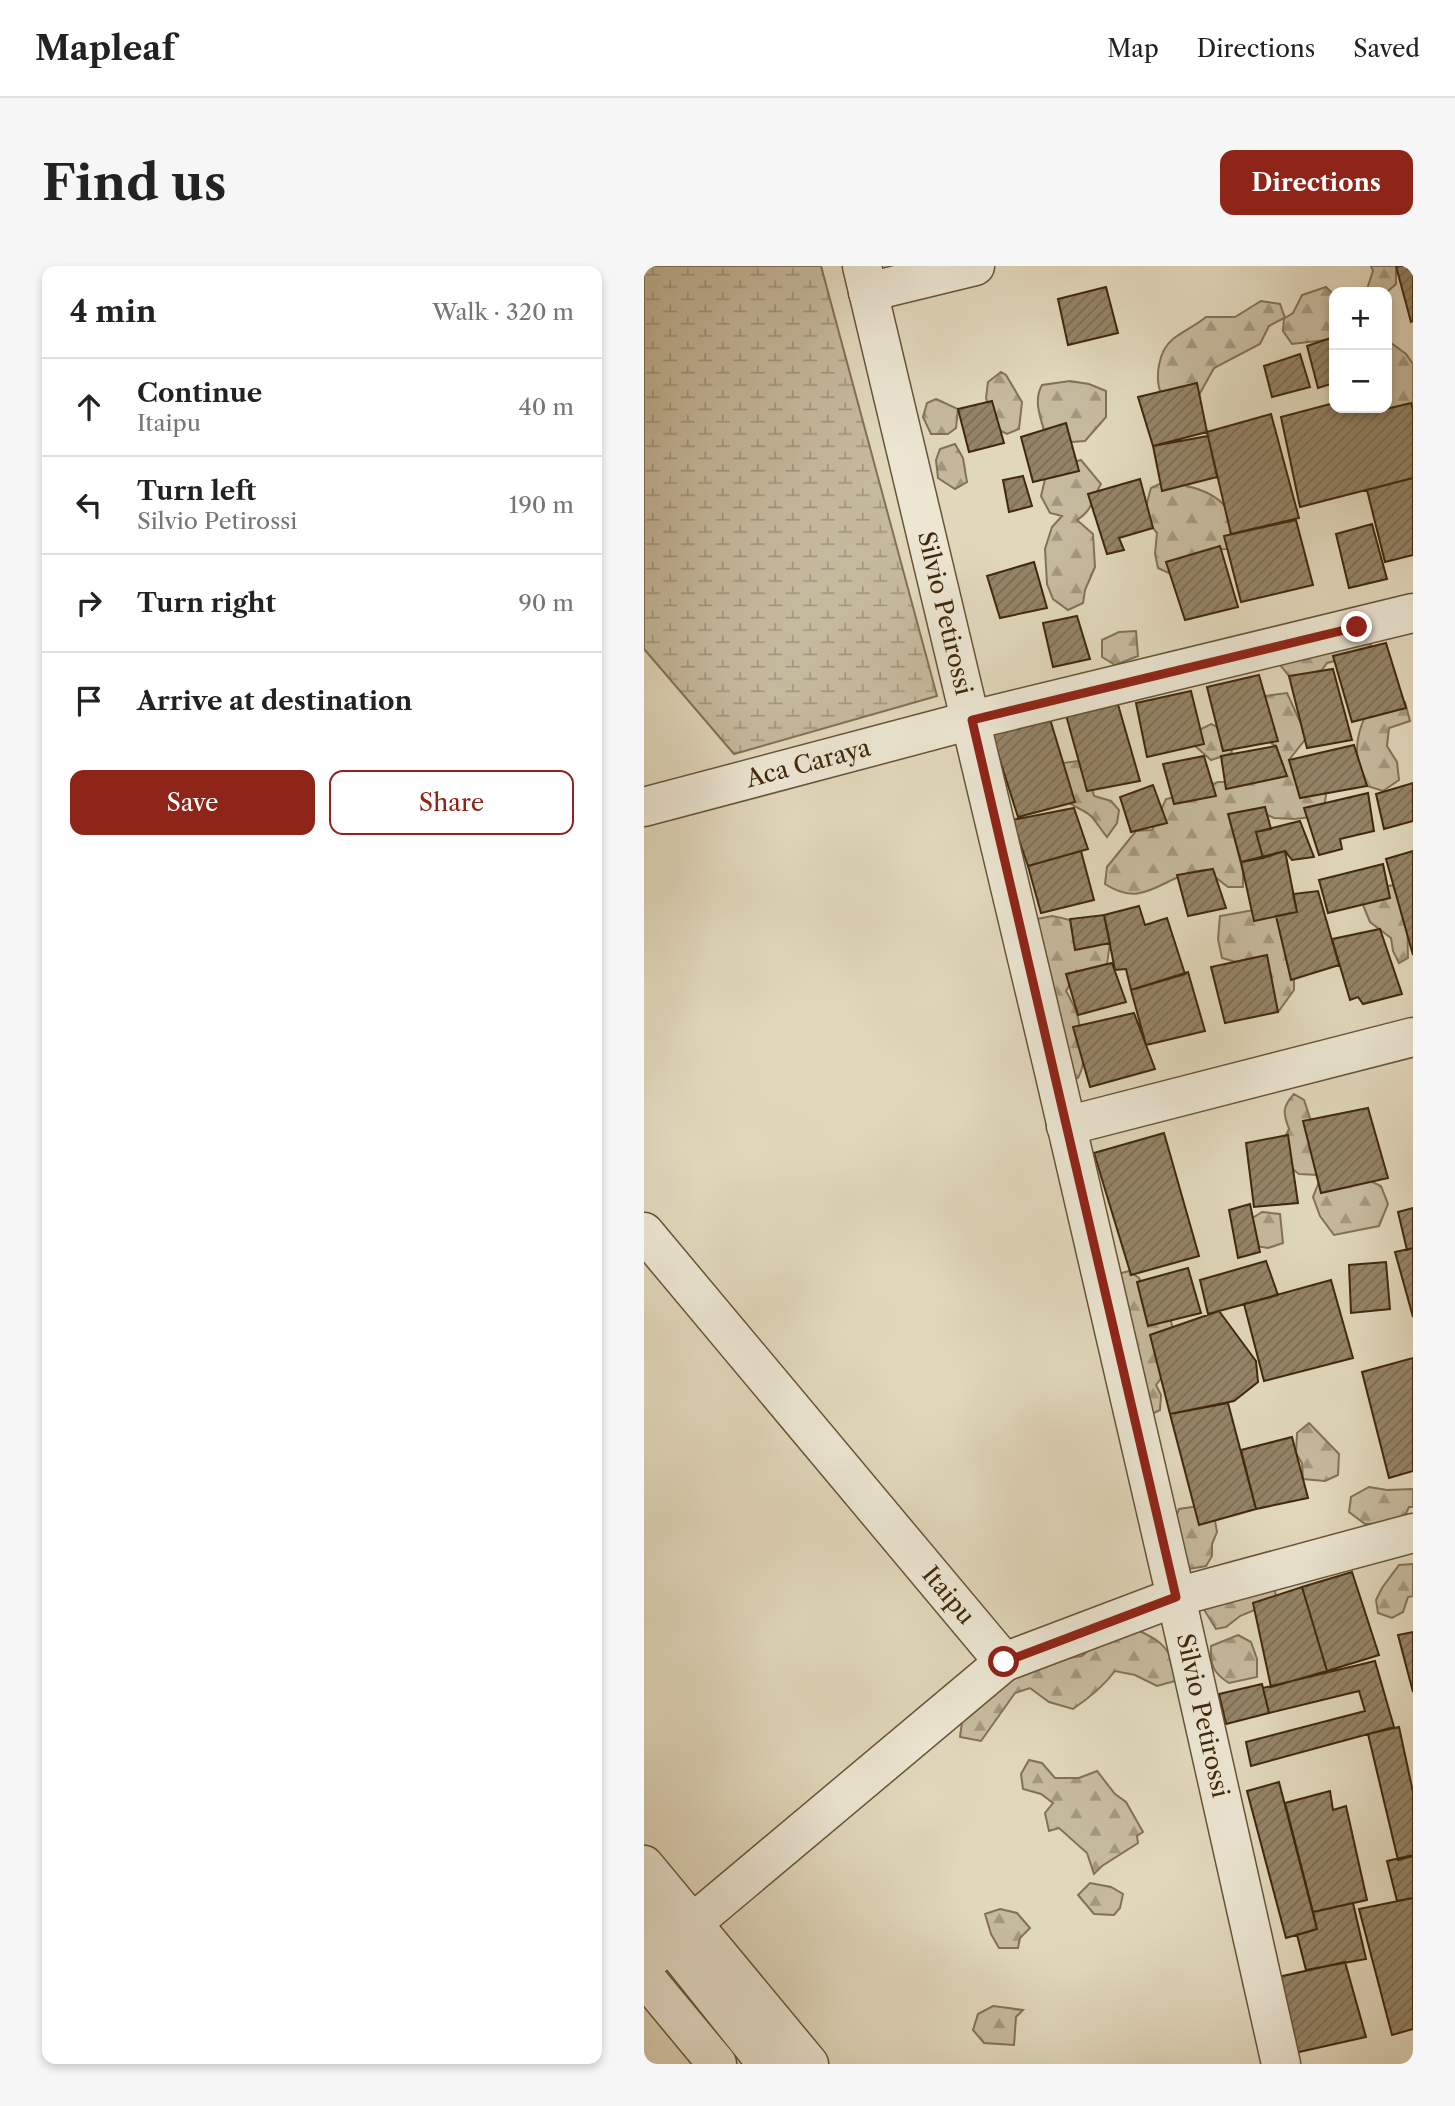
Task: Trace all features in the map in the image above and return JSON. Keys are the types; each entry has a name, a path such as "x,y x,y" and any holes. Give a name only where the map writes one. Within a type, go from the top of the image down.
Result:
{"street":[{"path":"865,279 975,266"},
{"name":"Silvio Petirossi","path":"865,279 972,720 1176,1597 1281,2064"},
{"name":"Aca Caraya","path":"644,807 972,720 1413,614"},
{"path":"1066,1126 1413,1037"},
{"name":"Itaipu","path":"644,1232 1004,1662"},
{"path":"669,1943 1004,1662 1176,1597 1413,1533"},
{"path":"644,1865 669,1943 809,2064"},
{"path":"644,1910 767,2064"},
{"path":"644,1976 717,2064"}],"green space":[{"path":"644,266 821,266 937,696 734,754 644,649"},
{"path":"1371,266 1396,266 1396,284 1392,288 1368,287 1373,271"},
{"path":"1326,287 1329,290 1329,340 1292,344 1283,331 1284,318 1269,326 1260,344 1214,368 1199,395 1162,396 1158,382 1161,358 1168,344 1181,333 1206,317 1235,317 1261,301 1280,304 1285,318 1293,313 1302,295"},
{"path":"1392,344 1406,354 1413,364 1413,405 1392,408"},
{"path":"1001,372 1006,375 1022,402 1019,429 1007,434 995,428 986,398 988,382"},
{"path":"1070,381 1089,384 1106,391 1106,417 1085,441 1071,442 1044,430 1040,418 1038,401 1042,385"},
{"path":"936,399 958,409 956,428 948,434 931,434 923,417 927,403"},
{"path":"955,444 963,458 967,482 955,489 938,478 936,460 940,449"},
{"path":"1081,460 1101,484 1089,508 1077,520 1093,534 1095,567 1085,590 1083,603 1068,610 1053,599 1047,584 1045,549 1052,527 1062,516 1050,513 1041,496 1046,475 1064,465"},
{"path":"1166,481 1212,495 1225,507 1233,520 1227,549 1203,553 1173,575 1158,568 1155,554 1157,533 1146,512 1151,488"},
{"path":"1136,631 1138,656 1115,665 1102,657 1102,640 1119,632"},
{"path":"1370,632 1371,646 1346,658 1327,663 1322,670 1289,676 1280,665"},
{"path":"1379,689 1405,702 1410,721 1389,728 1387,746 1397,762 1399,780 1383,791 1367,786 1357,750 1362,723"},
{"path":"1287,693 1307,737 1289,760 1327,787 1324,810 1311,817 1295,819 1274,818 1255,809 1235,813 1233,832 1243,872 1243,887 1228,887 1206,870 1191,872 1139,893 1117,891 1105,884 1107,867 1136,831 1152,830 1166,799 1218,782 1241,782 1283,765 1276,746 1269,742 1265,696"},
{"path":"1211,724 1228,732 1232,753 1211,760 1195,746 1193,733"},
{"path":"1078,761 1087,766 1094,796 1111,801 1119,810 1117,823 1107,837 1092,817 1066,800 1063,763"},
{"path":"1393,885 1405,913 1407,927 1408,958 1399,963 1391,938 1370,922 1363,905 1373,890"},
{"path":"1265,908 1282,915 1294,975 1294,990 1278,1012 1261,1008 1258,957 1236,962 1222,958 1218,939 1220,916"},
{"path":"1052,916 1082,925 1110,943 1107,964 1077,972 1066,991 1076,1011 1080,1029 1083,1062 1078,1078 1068,1079 1037,919"},
{"path":"1294,1094 1304,1100 1312,1124 1317,1175 1299,1174 1286,1164 1284,1139 1289,1129 1285,1110"},
{"path":"1361,1177 1381,1186 1388,1204 1379,1226 1334,1235 1320,1216 1313,1197 1319,1182"},
{"path":"1262,1212 1280,1214 1283,1243 1268,1248 1249,1245 1251,1219"},
{"path":"1129,1271 1139,1278 1149,1298 1165,1311 1171,1321 1174,1335 1168,1369 1156,1385 1161,1395 1160,1410 1150,1415 1145,1399 1146,1384 1129,1378 1114,1275"},
{"path":"1309,1423 1339,1454 1338,1475 1325,1481 1303,1479 1302,1463 1296,1453 1297,1433"},
{"path":"1369,1487 1387,1490 1413,1489 1413,1507 1409,1507 1401,1523 1365,1524 1349,1512 1351,1497"},
{"path":"1199,1506 1214,1515 1217,1532 1212,1544 1212,1556 1206,1566 1189,1569 1181,1566 1173,1525 1179,1509"},
{"path":"1413,1564 1413,1596 1408,1597 1403,1612 1392,1618 1378,1613 1376,1600 1382,1588 1399,1565"},
{"path":"1274,1577 1276,1601 1240,1616 1226,1627 1216,1629 1203,1608"},
{"path":"1124,1625 1145,1633 1167,1650 1175,1681 1157,1686 1135,1675 1115,1671 1096,1692 1073,1709 1049,1702 1030,1688 1015,1693 981,1741 960,1737 963,1714 984,1679 1041,1662 1082,1656 1099,1640"},
{"path":"1238,1635 1251,1642 1257,1659 1257,1677 1229,1683 1219,1676 1214,1668 1211,1646"},
{"path":"1029,1760 1042,1763 1055,1778 1079,1778 1097,1771 1115,1794 1126,1802 1143,1832 1137,1836 1138,1843 1094,1874 1087,1853 1059,1828 1049,1831 1045,1813 1053,1803 1041,1794 1023,1789 1021,1774"},
{"path":"1090,1883 1111,1887 1123,1894 1120,1908 1114,1915 1094,1914 1078,1895"},
{"path":"1000,1909 1017,1913 1030,1928 1020,1938 1018,1948 999,1948 991,1934 985,1914"},
{"path":"993,2006 1023,2010 1016,2017 1014,2045 984,2043 973,2030 978,2014"}],"building":[{"path":"1396,266 1413,266 1411,322"},
{"path":"1106,287 1118,333 1068,345 1058,299"},
{"path":"1329,339 1329,385 1318,388 1307,346"},
{"path":"1300,354 1310,387 1272,397 1264,366"},
{"path":"1197,383 1207,432 1153,446 1138,397"},
{"path":"992,401 1004,443 969,452 958,409"},
{"path":"1411,403 1413,478 1300,507 1281,417 1329,404 1329,413 1392,413 1392,408"},
{"path":"1271,414 1299,518 1231,534 1207,432"},
{"path":"1066,423 1079,471 1033,482 1021,437"},
{"path":"1208,436 1217,477 1162,491 1153,446"},
{"path":"1023,476 1032,506 1009,512 1003,480"},
{"path":"1413,478 1413,555 1385,562 1367,490"},
{"path":"1140,479 1153,528 1119,538 1124,550 1107,554 1088,494"},
{"path":"1296,520 1313,585 1241,602 1224,536"},
{"path":"1372,524 1387,579 1349,588 1336,534"},
{"path":"1220,546 1238,607 1185,620 1166,562"},
{"path":"1034,562 1047,608 1000,618 987,576"},
{"path":"1077,616 1090,659 1053,667 1043,623"},
{"path":"1386,643 1406,708 1352,722 1333,656"},
{"path":"1333,669 1352,740 1307,748 1289,676"},
{"path":"1259,675 1278,741 1223,751 1207,687"},
{"path":"1191,691 1204,744 1147,757 1136,703"},
{"path":"1117,701 1140,781 1087,791 1066,715"},
{"path":"1050,719 1075,802 1018,817 992,735"},
{"path":"1354,745 1367,786 1300,798 1289,760"},
{"path":"1276,746 1287,776 1226,789 1221,756"},
{"path":"1204,756 1216,796 1174,804 1163,764"},
{"path":"1413,783 1413,821 1384,829 1376,794"},
{"path":"1153,785 1167,823 1131,832 1120,797"},
{"path":"1368,793 1374,831 1340,839 1342,849 1319,855 1304,808"},
{"path":"1265,807 1271,829 1256,832 1263,858 1241,862 1228,814"},
{"path":"1074,808 1088,849 1028,866 1012,820"},
{"path":"1300,821 1314,857 1292,860 1285,851 1263,858 1256,832"},
{"path":"1081,851 1094,900 1041,913 1028,866"},
{"path":"1285,851 1297,912 1254,921 1241,862"},
{"path":"1413,851 1413,955 1386,859"},
{"path":"1383,864 1390,898 1328,913 1319,880"},
{"path":"1213,869 1226,908 1188,916 1177,875"},
{"path":"1318,891 1339,965 1291,980 1276,916 1297,912 1293,894"},
{"path":"1139,906 1145,925 1167,918 1185,974 1131,990 1126,969 1115,970 1104,915"},
{"path":"1104,915 1110,943 1075,950 1070,919"},
{"path":"1380,929 1402,994 1363,1004 1358,997 1350,1000 1332,939"},
{"path":"1267,955 1278,1012 1225,1023 1211,967"},
{"path":"1112,963 1126,1002 1078,1015 1066,974"},
{"path":"1188,972 1205,1031 1146,1045 1131,990"},
{"path":"1134,1013 1155,1069 1090,1087 1073,1027"},
{"path":"1368,1108 1388,1178 1321,1193 1303,1121"},
{"path":"1164,1133 1199,1256 1131,1275 1094,1153"},
{"path":"1288,1135 1298,1203 1254,1207 1246,1143"},
{"path":"1250,1204 1260,1252 1238,1258 1229,1210"},
{"path":"1413,1208 1413,1248 1407,1250 1398,1212"},
{"path":"1413,1248 1413,1317 1395,1252"},
{"path":"1266,1261 1278,1295 1208,1314 1200,1280"},
{"path":"1386,1262 1390,1309 1351,1313 1349,1265"},
{"path":"1188,1268 1201,1313 1148,1326 1137,1282"},
{"path":"1331,1280 1353,1358 1264,1381 1244,1304"},
{"path":"1219,1311 1256,1361 1258,1382 1234,1401 1170,1414 1150,1335"},
{"path":"1413,1358 1413,1471 1389,1478 1362,1372"},
{"path":"1228,1403 1256,1509 1199,1525 1170,1414"},
{"path":"1292,1437 1308,1498 1256,1509 1241,1450"},
{"path":"1352,1572 1379,1655 1327,1671 1302,1587"},
{"path":"1302,1587 1327,1671 1271,1687 1253,1603"},
{"path":"1413,1632 1413,1692 1398,1635"},
{"path":"1375,1661 1394,1727 1251,1766 1246,1742 1365,1711 1359,1691 1269,1713 1263,1688"},
{"path":"1262,1684 1269,1713 1226,1724 1219,1694"},
{"path":"1399,1727 1413,1792 1413,1856 1398,1860 1368,1734"},
{"path":"1279,1782 1317,1929 1286,1938 1247,1791"},
{"path":"1330,1791 1333,1810 1346,1806 1367,1900 1313,1912 1285,1803"},
{"path":"1413,1855 1413,1898 1397,1901 1387,1861"},
{"path":"1413,1898 1413,2029 1392,2035 1359,1909"},
{"path":"1353,1903 1366,1959 1306,1970 1297,1935 1317,1929 1313,1912"},
{"path":"1345,1962 1366,2037 1290,2054 1265,1980"}],"route":[{"path":"1004,1662 1176,1597 972,720 1357,627"}]}
